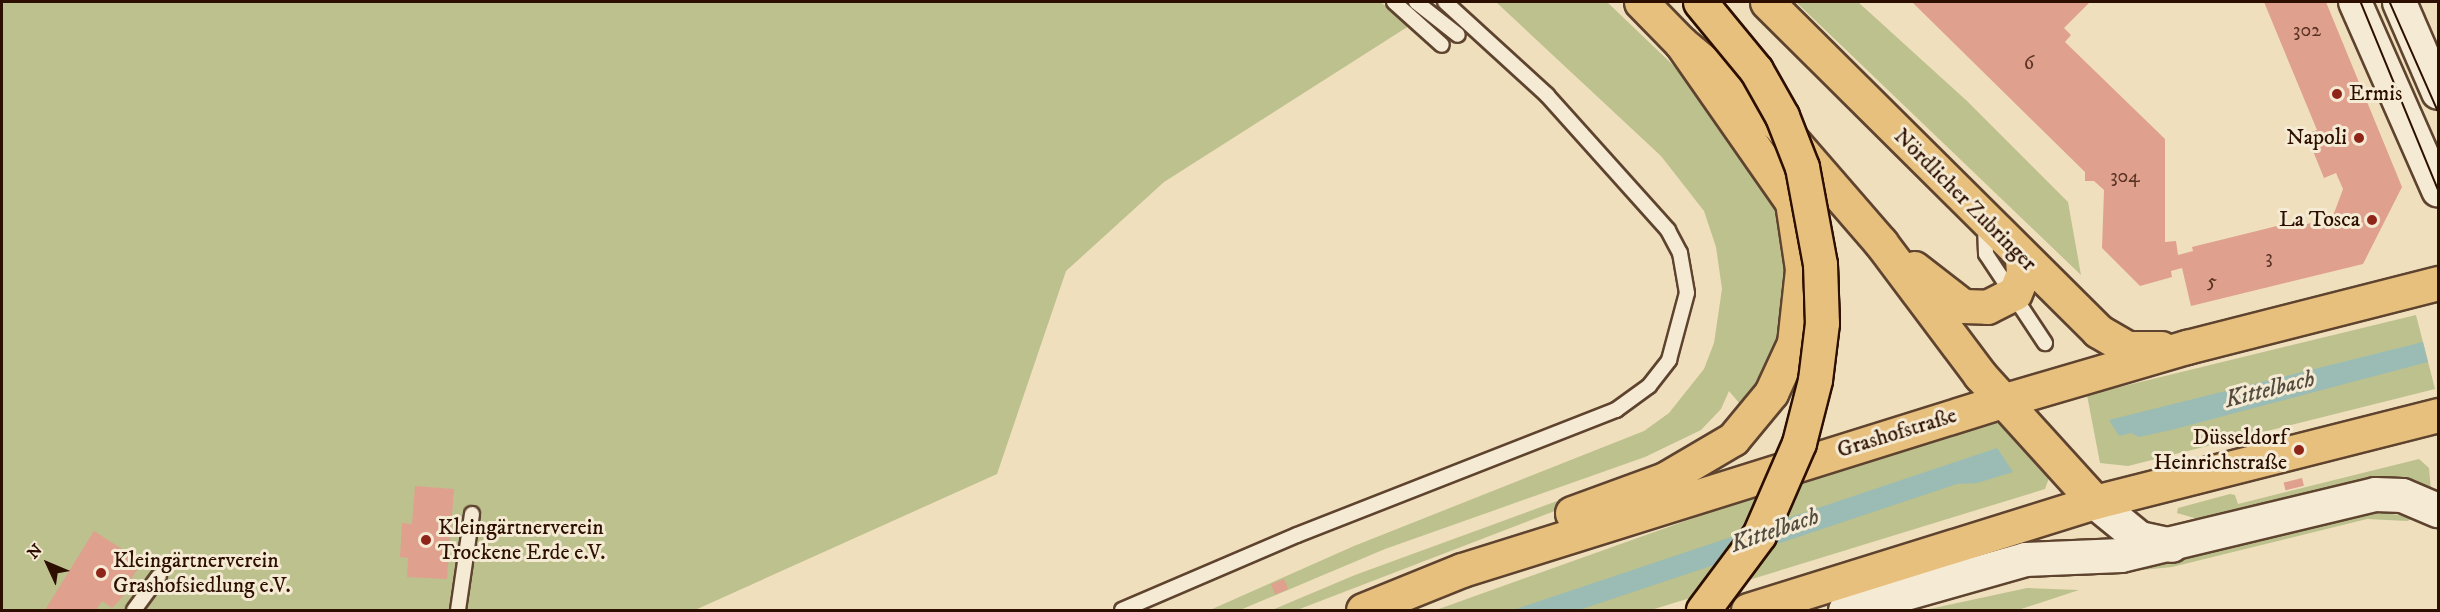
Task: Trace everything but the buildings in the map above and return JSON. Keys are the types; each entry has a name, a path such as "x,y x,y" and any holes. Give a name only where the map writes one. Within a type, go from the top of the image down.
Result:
{"main road":[{"path":"1641,2 1681,43 1777,123 1881,243 2008,408 2085,492 2139,538 2173,545"},
{"path":"1700,2 1756,70 1782,116 1802,167 1820,264 1822,323 1815,380 1799,443 1759,535 1703,610"},
{"name":"Nördlicher Zubringer","path":"1767,2 2022,258 2112,341 2127,348 2187,347"},
{"path":"2398,2 2439,92"},
{"path":"1462,570 1523,531 1699,464 1744,428 1783,372 1802,305 1803,269 1792,202 1681,43"},
{"path":"1881,243 1963,306 1998,304 2015,293 2023,273 2022,258"},
{"name":"Grashofstraße","path":"1363,610 1462,570 2008,408 2187,347 2439,283"},
{"path":"1748,610 2085,492 2439,415"},
{"path":"1845,610 2025,559 2121,555 2173,545 2375,494 2408,496 2439,510"}],"street":[{"path":"2355,2 2439,190"}],"lane":[{"path":"1394,2 1442,45"},
{"path":"1416,2 1458,35"},
{"path":"1122,610 1297,535 1616,410 1649,386 1669,360 1687,293 1680,253 1668,230 1547,95 1445,2"},
{"path":"1985,221 1986,254 2015,293 2045,343"},
{"path":"458,610 472,514"},
{"path":"134,610 159,576"}],"green space":[{"path":"2,2 1380,2 1412,24 1164,182 1066,271 997,474 695,610 2,610"},
{"path":"1496,2 1607,2 1674,66 1739,143 1766,185 1787,243 1784,337 1745,410 1729,391 1721,409 1701,430 1645,457 1385,549 1240,610 1210,610 1354,546 1644,431 1669,413 1704,369 1714,343 1722,289 1716,247 1704,211 1661,156"},
{"path":"1796,2 1858,2 1967,101 2068,202 2081,275"},
{"path":"2416,315 2435,389 2128,466 2100,463 2087,395"},
{"path":"1999,420 2049,478 2045,489 1651,610 1436,610 1842,465"},
{"path":"2419,459 2429,468 2431,491 2198,519 2177,513 2178,508 2230,494 2235,495 2238,504"},
{"path":"1661,463 1664,469 1297,610 1272,610 1355,575"},
{"path":"2370,510 2415,518 2407,521 2367,519 2172,567 2092,575 2042,572"},
{"path":"2027,588 2079,590 2018,610 1925,610"}],"water":[{"name":"Kittelbach","path":"2423,342 2428,362 2171,430 2139,437 2131,433 2119,436 2109,420"},
{"name":"Kittelbach","path":"1997,448 2013,472 1977,483 1957,484 1579,610 1513,610"}],"tram line":[{"path":"2361,2 2438,189"},
{"path":"2390,2 2438,111"}],"place":[{"name":"Ermis","path":"2337,94"},
{"name":"Napoli","path":"2359,138"},
{"name":"La Tosca","path":"2372,220"},
{"name":"Düsseldorf Heinrichstraße","path":"2299,450"},
{"name":"Kleingärtnerverein Trockene Erde e.V.","path":"426,540"},
{"name":"Kleingärtnerverein Grashofsiedlung e.V.","path":"101,573"}]}
